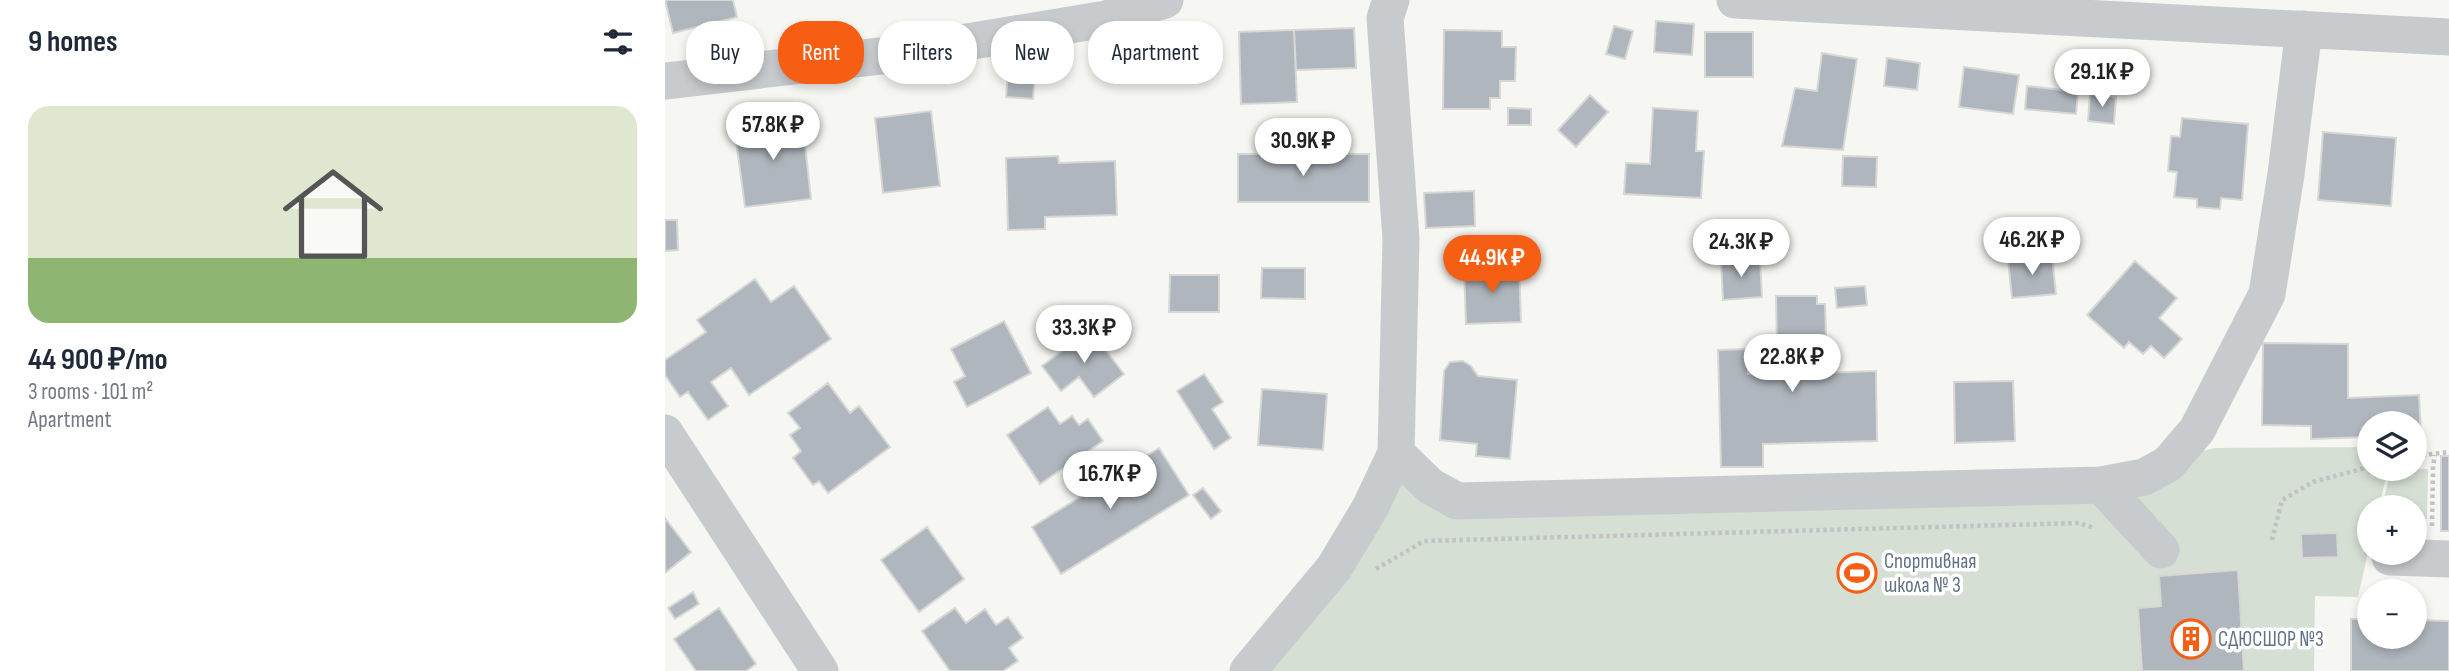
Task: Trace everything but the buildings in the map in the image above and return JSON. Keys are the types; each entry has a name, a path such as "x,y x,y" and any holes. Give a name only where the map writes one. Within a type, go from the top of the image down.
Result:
{"street":[{"path":"665,81 889,55 1106,19 1165,0"},
{"path":"1248,671 1334,568 1370,508 1396,453 1401,239 1385,18 1391,0"},
{"path":"1735,0 2026,7 2304,29 2449,37"},
{"path":"1396,453 1430,486 1457,501 2101,485 2144,477 2168,464 2197,430 2267,294 2286,174 2304,29"},
{"path":"665,433 820,671"},
{"path":"2101,485 2161,550"},
{"path":"2427,558 2449,559"}],"path":[{"path":"2427,455 2449,452"},
{"path":"2432,518 2435,455"},
{"path":"2272,540 2282,500 2313,482 2357,470"},
{"path":"1375,569 1424,541 2079,523 2102,531"}],"shaded area":[{"name":"Спортивная школа № 3","path":"2357,447 2357,481 2385,481 2382,495 2357,495 2357,565 2365,565 2362,579 2357,579 2357,597 2315,596 2314,671 1250,671 1386,468 1418,484 2125,494 2202,451 2215,448"},
{"path":"2428,469 2427,519 2427,495 2385,495 2388,481 2427,481"}],"place":[{"name":"Спортивная школа № 3","path":"1857,573"},
{"name":"СДЮСШОР №3","path":"2191,639"}]}
